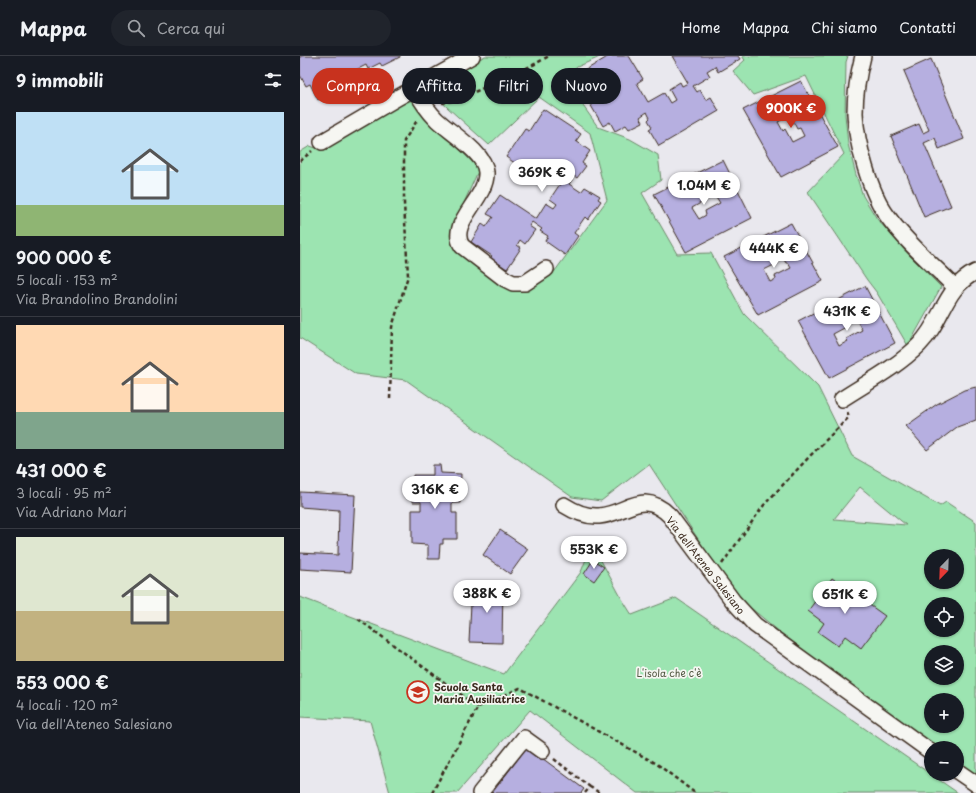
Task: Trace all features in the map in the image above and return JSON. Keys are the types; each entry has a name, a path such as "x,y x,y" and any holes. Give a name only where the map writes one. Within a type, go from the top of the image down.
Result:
{"street":[{"path":"450,68 472,56"},
{"path":"863,56 856,90 855,114 861,150 872,185 882,209 896,227 908,241 955,287"},
{"path":"322,142 402,95"},
{"path":"426,106 450,132 475,152 482,160 486,170 486,179 483,188 459,230 459,241 462,246 505,279 513,283 525,283 546,269"},
{"path":"842,399 893,366 920,344 932,330 955,287 962,280 976,272"},
{"name":"Via dell'Ateneo Salesiano","path":"564,505 579,514 593,516 607,515 639,503 657,507 670,516 738,607 761,630 924,747"},
{"path":"480,793 524,738 546,754"},
{"path":"964,776 976,784"}],"path":[{"path":"390,399 392,327 408,276 404,203 404,141 426,106 457,100 549,56"},
{"path":"714,576 764,505 809,457 850,417 842,399"},
{"path":"358,619 478,707"},
{"path":"432,793 478,707 520,688 657,764 695,793"},
{"path":"546,754 600,793"},
{"path":"585,793 590,786"}],"green space":[{"path":"485,56 602,56 576,68 551,68 551,104 582,104 598,127 630,139 658,155 661,180 642,193 677,254 711,253 744,314 818,387 852,456 940,506 946,502 976,522 976,778 964,769 964,741 925,741 781,633 734,594 649,464 601,501 572,497 406,380 356,374 300,338 300,152 310,146 316,148 402,101 402,104 419,104 441,131 479,169 451,232 498,280 520,290 552,275 607,200 590,133 543,100 543,68 484,68 484,104 532,104 489,145 444,104 476,104 476,68 463,68","holes":["860,487 906,525 834,519"]},
{"path":"742,56 848,56 846,62 845,115 848,144 863,196 877,219 910,256 941,287 908,346 877,293 808,192 844,154 806,76 753,95 733,71 745,60"},
{"name":"L'isola che c'è","path":"592,544 632,615 676,598 924,769 924,781 941,781 958,793 637,793 530,710 457,793 390,793 370,721 300,717 300,597 504,674 581,572"}],"building":[{"path":"300,56 400,56 382,66 380,63 370,68 368,68 366,65 360,68 312,68 312,88 310,84 306,86 300,75"},
{"path":"609,56 629,56 643,79 637,83 648,102 664,93 670,103 675,100 669,89 680,82 682,86 688,83 672,56 738,56 740,59 718,72 715,66 707,71 710,76 693,86 697,92 700,90 706,100 711,97 719,111 659,146 649,129 652,127 648,120 650,118 647,112 640,117 643,122 629,129 626,125 615,131 610,122 603,126 590,104 621,104 621,68 589,68"},
{"path":"931,59 964,139 939,149 935,138 924,143 951,206 924,217 891,136 919,124 923,133 929,130 904,71"},
{"path":"801,81 838,147 781,177 743,110","holes":["789,113 797,129 800,128 804,136 792,142 785,129 783,131 778,122 785,118 784,115"]},
{"path":"543,109 581,134 576,141 590,151 582,163 586,166 577,178 574,176 569,184 581,192 585,187 600,196 598,199 601,201 588,220 585,217 574,233 578,236 565,255 545,241 548,236 540,231 542,229 532,222 529,226 535,230 525,244 520,240 517,245 521,248 507,269 490,258 492,256 471,242 482,224 486,227 493,217 487,214 500,195 536,219 546,203 554,208 557,204 550,199 560,184 551,178 550,181 535,171 532,175 506,157 525,129 529,131"},
{"path":"723,160 752,218 686,252 654,194","holes":["713,192 720,203 705,211 706,215 699,219 692,208 706,200 704,197"]},
{"path":"791,223 823,281 758,315 724,257","holes":["783,258 786,263 788,263 791,268 775,276 776,279 770,282 764,270 778,263 777,261"]},
{"path":"865,286 895,343 829,378 798,321","holes":["856,319 862,330 846,339 848,341 839,346 833,334 848,326 846,324"]},
{"path":"976,387 976,420 957,427 927,450 906,426 937,404 964,390"},
{"path":"433,465 440,465 441,473 461,474 460,503 452,503 452,513 457,513 457,539 443,539 443,544 440,544 439,559 428,559 428,545 412,544 412,510 421,510 421,502 413,502 413,475 433,475"},
{"path":"300,492 355,495 351,572 300,569 300,553 338,555 339,510 300,507"},
{"path":"500,530 528,549 510,574 483,555"},
{"path":"593,560 604,567 594,581 584,574"},
{"path":"832,578 885,616 861,648 845,636 838,646 818,632 824,623 808,611"},
{"path":"472,585 503,585 502,643 469,642"},
{"path":"527,747 584,789 581,793 492,793"}],"place":[{"name":"Scuola Santa Maria Ausiliatrice","path":"418,692"}]}
